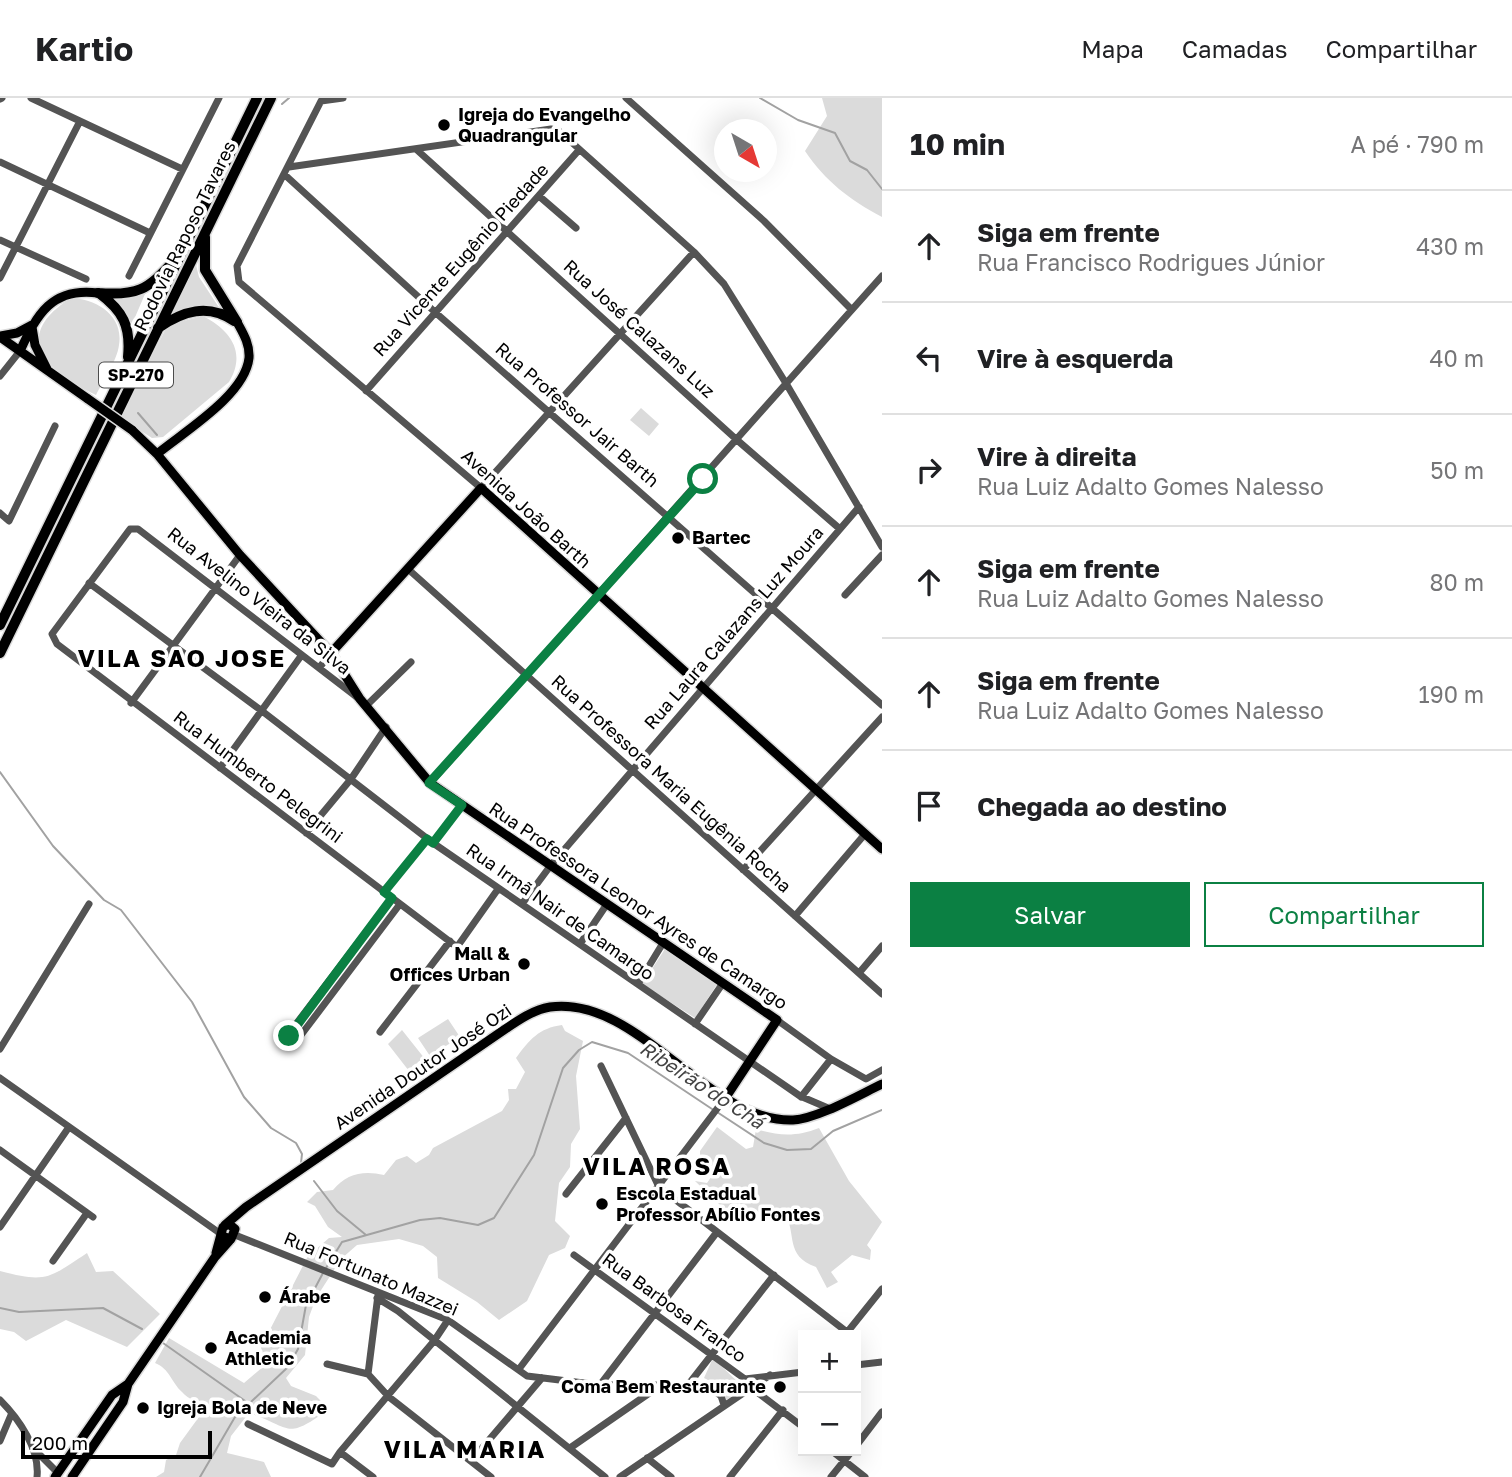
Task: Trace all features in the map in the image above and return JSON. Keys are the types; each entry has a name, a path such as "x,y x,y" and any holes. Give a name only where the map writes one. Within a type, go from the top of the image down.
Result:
{"highway":[{"name":"Rodovia Raposo Tavares","path":"0,625 257,98"},
{"name":"Rodovia Raposo Tavares","path":"0,653 271,98"},
{"path":"206,229 205,270 237,322"},
{"path":"98,293 127,295 144,288 181,253"},
{"path":"98,293 115,305 128,326 126,367"},
{"path":"158,328 189,312 206,310 225,314 237,322"}],"main road":[{"path":"20,352 32,325 44,309 67,293 98,293"},
{"path":"157,454 218,405 246,372 250,355 246,338 237,322"},
{"path":"0,336 17,333 32,325"},
{"path":"32,325 35,345 50,373"},
{"name":"Rua Professora Leonor Ayres de Camargo","path":"0,336 146,441 240,555 331,653 363,702 429,783 777,1020"},
{"path":"146,441 169,444"},
{"path":"167,464 169,444"},
{"path":"331,653 481,488"},
{"name":"Avenida João Barth","path":"481,488 882,849"},
{"name":"Avenida Doutor José Ozi","path":"228,1232 254,1202 498,1034 523,1018 548,1007 577,1007 609,1018 726,1097 755,1114 778,1120 797,1120 823,1106 882,1084"},
{"path":"726,1097 777,1020"},
{"path":"72,1477 123,1402 128,1384 215,1257 228,1232"},
{"path":"57,1475 112,1395 128,1384"}],"street":[{"path":"30,98 182,169"},
{"path":"129,276 219,98"},
{"path":"287,171 321,101 343,98"},
{"path":"626,98 764,221 850,308"},
{"path":"0,278 80,121"},
{"path":"287,171 551,129 559,131 694,252 724,284 882,547"},
{"name":"Rua José Calazans Luz","path":"417,150 737,440 840,529"},
{"name":"Rua Vicente Eugênio Piedade","path":"366,391 579,150"},
{"path":"0,162 150,233"},
{"name":"Avenida João Barth","path":"287,171 237,266 239,282 481,488"},
{"name":"Rua Professor Jair Barth","path":"287,171 436,313 882,705"},
{"path":"539,195 576,228"},
{"path":"0,240 86,279"},
{"path":"481,488 694,252"},
{"path":"429,783 787,385 850,308 882,276"},
{"path":"0,376 20,352"},
{"path":"0,513 9,521 55,426"},
{"name":"Rua Laura Calazans Luz Moura","path":"522,904 551,865 859,507"},
{"name":"Rua Avelino Vieira da Silva","path":"89,583 130,529 138,529 217,586 301,656 363,702"},
{"path":"131,703 172,643 240,555"},
{"path":"845,596 882,555"},
{"name":"Rua Professora Maria Eugênia Rocha","path":"408,569 882,994"},
{"name":"Rua Humberto Pelegrini","path":"89,583 52,634 57,644 131,703 450,942"},
{"name":"Rua Irmã Nair de Camargo","path":"89,583 262,711 430,841 801,1097 823,1106"},
{"path":"318,668 331,653"},
{"path":"220,768 301,656"},
{"path":"363,702 411,662"},
{"path":"743,870 882,717"},
{"path":"306,833 351,779 386,727"},
{"path":"384,892 462,805"},
{"path":"795,916 865,834"},
{"path":"380,1032 450,942 457,947 498,889"},
{"path":"392,898 290,1032 290,1040 299,1039 400,904"},
{"path":"0,1049 89,904"},
{"path":"580,944 607,904"},
{"path":"638,984 663,943"},
{"path":"355,946 364,952"},
{"path":"859,973 882,946"},
{"path":"695,1024 723,983"},
{"path":"321,991 330,997"},
{"name":"Rua Professora Leonor Ayres de Camargo","path":"777,1020 831,1059 866,1079 882,1070"},
{"path":"801,1097 831,1059"},
{"path":"601,1066 659,1187 841,1330"},
{"path":"0,1078 69,1127 0,1225"},
{"path":"811,1085 823,1106"},
{"path":"519,1369 726,1097"},
{"path":"566,1194 626,1118"},
{"name":"Rua Fortunato Mazzei","path":"69,1127 179,1205 212,1224 334,1274 377,1295 448,1320 527,1376 600,1385 707,1385"},
{"path":"0,1150 90,1215 53,1261"},
{"path":"600,1385 717,1232"},
{"name":"Rua Barbosa Franco","path":"574,1255 745,1379 750,1391"},
{"path":"688,1385 774,1275"},
{"path":"849,1330 882,1289"},
{"path":"377,1295 605,1477"},
{"path":"368,1374 377,1295"},
{"path":"248,1424 332,1464 389,1397 448,1320"},
{"path":"861,1365 882,1362"},
{"path":"327,1364 368,1374 389,1397 491,1477"},
{"path":"700,1370 707,1385 721,1396 724,1405"},
{"path":"745,1379 798,1373"},
{"path":"620,1477 770,1376"},
{"path":"471,1461 542,1378"},
{"path":"570,1448 662,1384"},
{"path":"750,1391 783,1410 798,1423"},
{"path":"0,1400 32,1446 57,1475"},
{"path":"730,1477 783,1410"},
{"path":"0,1412 11,1415"},
{"path":"861,1439 882,1412"},
{"path":"0,1441 11,1415"},
{"path":"32,1446 38,1467 37,1477"},
{"path":"341,1452 373,1477"},
{"path":"838,1456 864,1477"},
{"path":"831,1477 848,1456"},
{"path":"647,1458 671,1477"}],"shaded area":[{"path":"822,98 882,98 882,217 839,189 805,151 827,116"},
{"path":"195,261 199,277 222,312 202,306 165,314"},
{"path":"148,287 130,329 106,296"},
{"path":"71,298 98,305 113,317 117,325 118,351 96,395 63,376 42,353 39,340 42,326 52,312"},
{"path":"203,316 221,328 233,343 236,352 234,371 229,382 163,437 152,438 119,417 168,325"},
{"path":"641,408 659,424 649,436 630,420"},
{"path":"665,949 718,983 695,1018 642,984"},
{"path":"448,1019 460,1037 430,1056 418,1038"},
{"path":"562,1025 565,1031 583,1041 576,1076 580,1129 571,1144 570,1167 559,1183 555,1221 570,1236 565,1248 549,1255 527,1301 499,1320 477,1302 438,1278 437,1257 423,1246 399,1239 357,1245 341,1259 316,1298 309,1317 305,1355 286,1378 291,1386 316,1396 329,1409 304,1425 289,1429 249,1413 231,1436 227,1453 264,1462 271,1477 156,1477 164,1472 166,1460 176,1455 180,1443 204,1410 185,1395 164,1369 155,1363 169,1338 244,1383 264,1366 261,1347 308,1256 329,1238 342,1237 328,1227 315,1206 307,1202 317,1192 333,1190 349,1177 369,1173 384,1175 396,1160 407,1156 416,1163 429,1155 433,1148 502,1111 509,1100 508,1089 516,1089 525,1072 516,1058 535,1036"},
{"path":"402,1030 425,1059 409,1071 388,1044"},
{"path":"717,1127 746,1149 753,1147 756,1129 788,1134 819,1128 849,1181 882,1222 867,1245 871,1250 870,1260 852,1255 831,1272 838,1282 827,1288 816,1267 799,1257 785,1215 776,1217 771,1211 750,1213 739,1203 734,1211 727,1212 695,1181 707,1183 714,1173 700,1160 700,1151"},
{"path":"87,1253 96,1272 113,1271 160,1314 127,1347 66,1320 26,1341 14,1332 0,1329 0,1271 28,1277 46,1276"},
{"path":"713,1358 744,1388 725,1401 714,1383 704,1378"}],"waterway":[{"path":"282,104 289,98"},
{"path":"760,98 798,120 835,133 850,161 867,170 882,189"},
{"path":"138,413 157,435"},
{"path":"0,772 53,846 104,900 121,910 192,1002 244,1097 271,1128 296,1143 302,1154 301,1163"},
{"name":"Ribeirão do Chá","path":"326,1268 342,1242 420,1220 440,1218 478,1225 494,1218 534,1155 563,1068 579,1050 592,1042 628,1053 712,1109"},
{"name":"Ribeirão do Chá","path":"717,1112 764,1143 787,1150 811,1149 833,1131 882,1110"},
{"path":"314,1181 337,1211 366,1235"},
{"name":"Ribeirão do Chá","path":"200,1477 235,1417 288,1367 298,1349 306,1305 323,1273"},
{"path":"0,1308 19,1312 103,1308 142,1329"},
{"path":"163,1343 248,1403"}],"place":[{"name":"Igreja do Evangelho Quadrangular","path":"444,125"},
{"name":"Bartec","path":"678,538"},
{"name":"Mall & Offices Urban","path":"524,964"},
{"name":"Escola Estadual Professor Abílio Fontes","path":"602,1204"},
{"name":"Árabe","path":"265,1297"},
{"name":"Academia Athletic","path":"211,1348"},
{"name":"Coma Bem Restaurante","path":"780,1387"},
{"name":"Igreja Bola de Neve","path":"143,1408"}],"district":[{"name":"VILA SAO JOSE","path":"182,659"},
{"name":"VILA ROSA","path":"657,1167"},
{"name":"VILA MARIA","path":"465,1450"}],"route":[{"path":"289,1036 392,898 384,892 427,839 433,843 462,805 429,783 703,479"}]}
